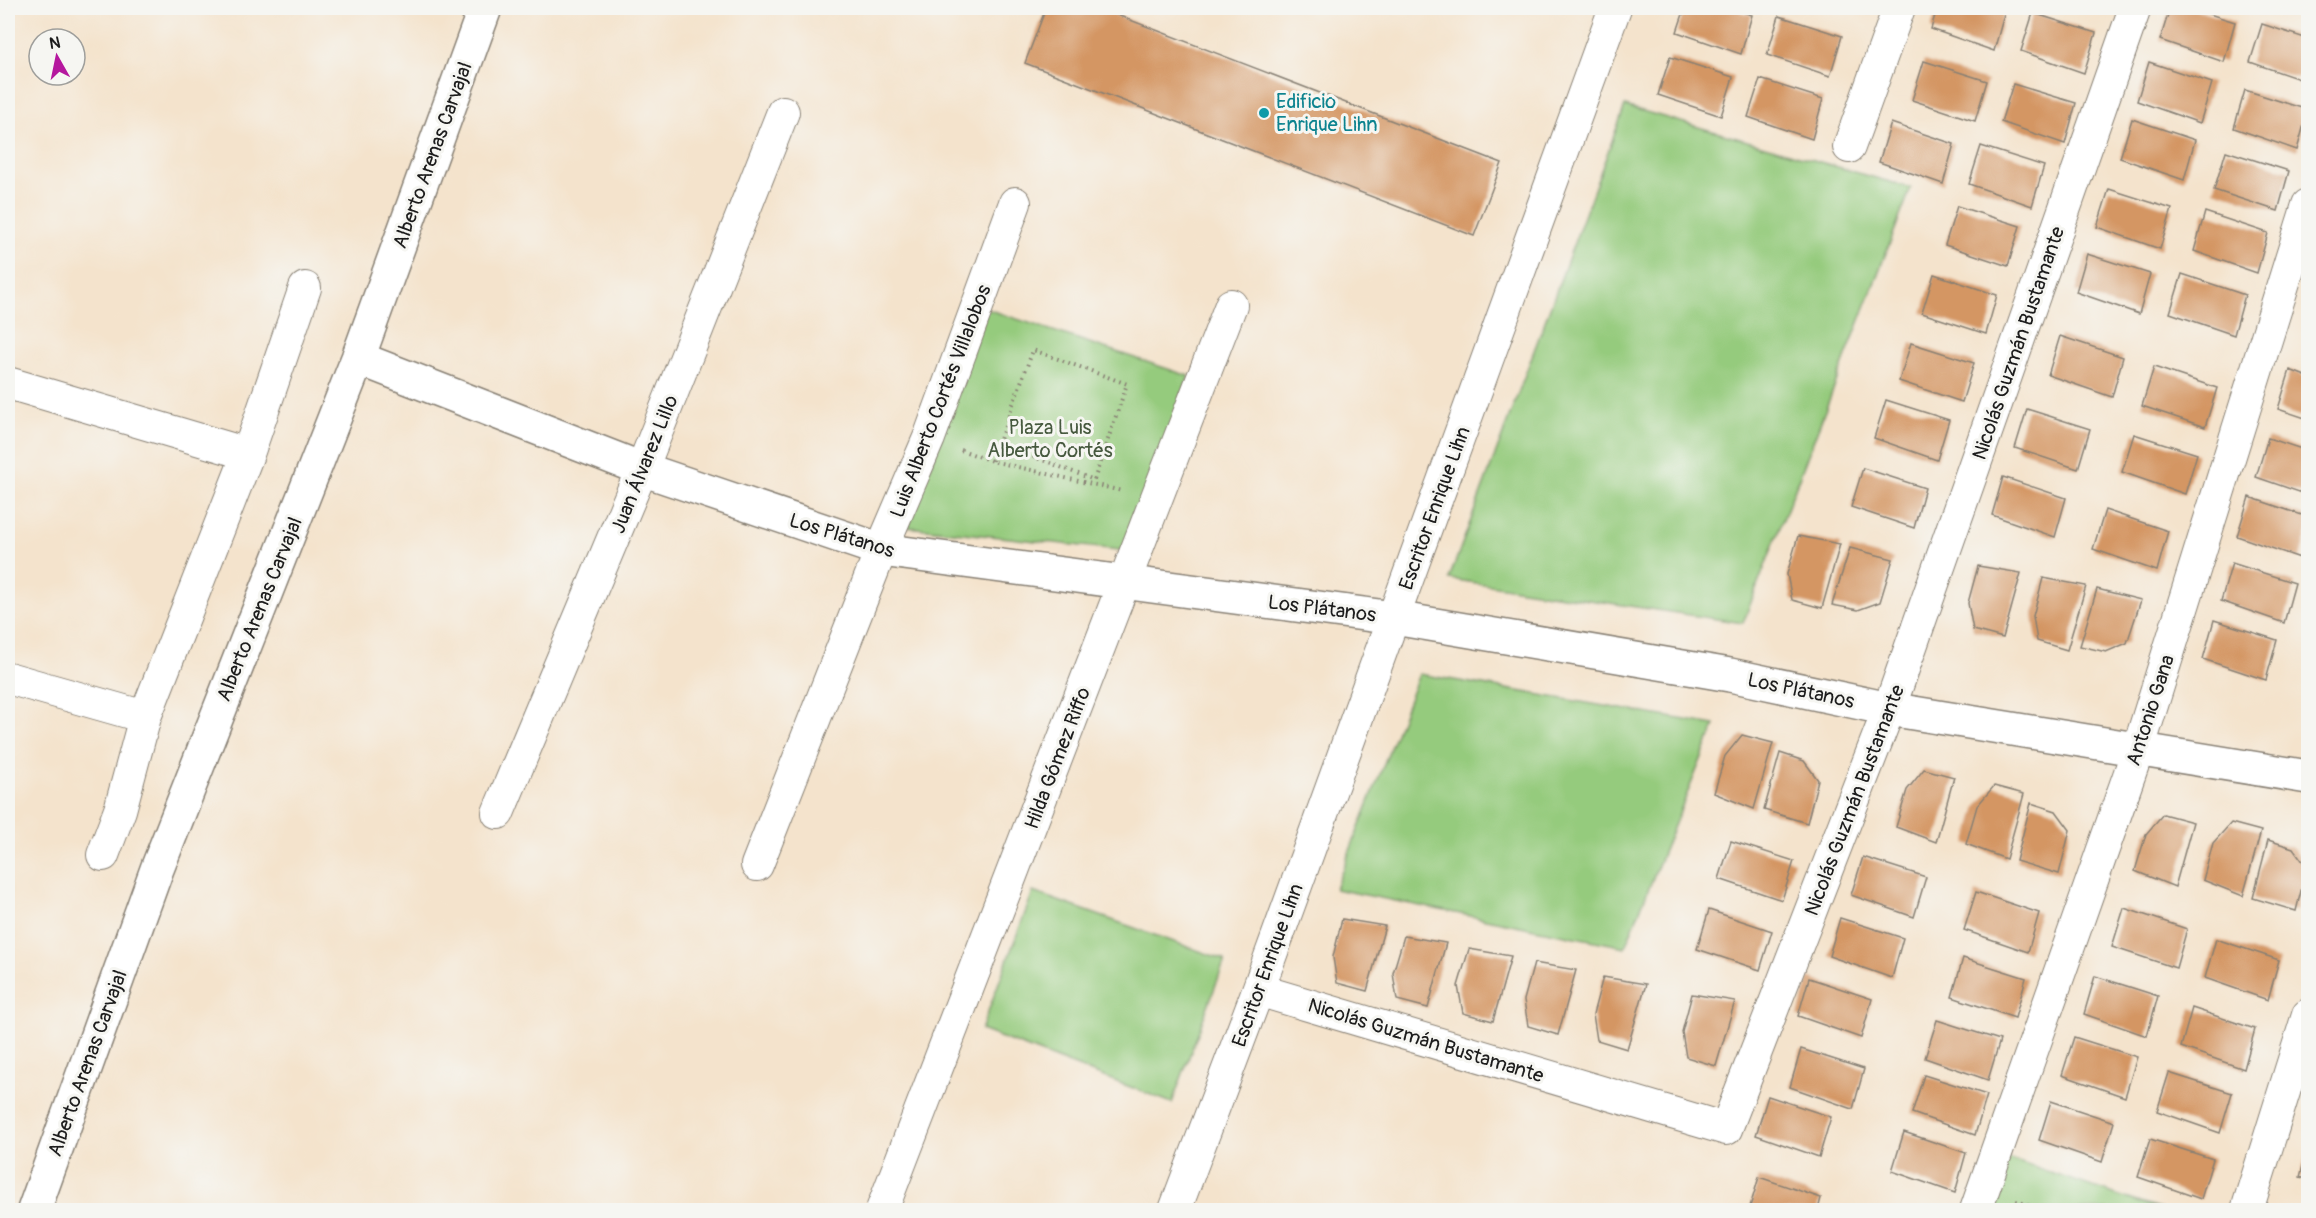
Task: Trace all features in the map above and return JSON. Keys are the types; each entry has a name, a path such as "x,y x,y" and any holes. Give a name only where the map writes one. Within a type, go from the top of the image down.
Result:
{"street":[{"name":"Alberto Arenas Carvajal","path":"34,1210 157,869 358,358 485,8"},
{"name":"Escritor Enrique Lihn","path":"1175,1210 1258,990 1615,8"},
{"path":"1849,147 1899,8"},
{"name":"Nicolás Guzmán Bustamante","path":"1258,990 1726,1129 1890,710 2135,8"},
{"name":"Juan Álvarez Lillo","path":"498,813 642,469 783,112"},
{"name":"Luis Alberto Cortés Villalobos","path":"757,865 881,550 929,438 1015,203"},
{"name":"Antonio Gana","path":"1976,1210 2138,750 2308,205"},
{"path":"103,855 120,810 145,717 248,454 304,288"},
{"name":"Hilda Gómez Riffo","path":"882,1210 1231,305"},
{"name":"Los Plátanos","path":"358,358 642,469 881,550 1394,618 1730,675 1890,710 2308,777"},
{"path":"8,383 248,454"},
{"path":"8,678 145,717"},
{"path":"2247,1210 2308,1015"}],"path":[{"path":"992,461 998,443 1033,350 1127,384 1094,480 998,443"},
{"path":"929,438 992,461 1157,499"}],"green space":[{"path":"1625,106 1911,188 1743,623 1449,579"},
{"name":"Plaza Luis Alberto Cortés","path":"987,309 1189,376 1128,551 908,527"},
{"path":"1419,674 1715,725 1625,947 1335,889"},
{"path":"1033,892 1225,960 1172,1103 981,1030"},
{"path":"1997,1155 2162,1210 1976,1210"}],"building":[{"name":"Edificio Enrique Lihn","path":"1046,8 1099,8 1502,163 1474,236 1025,63"},
{"path":"1685,8 1730,8 1752,15 1741,54 1677,32"},
{"path":"1937,8 1996,8 2005,11 1994,51 1931,29"},
{"path":"2170,8 2190,8 2235,22 2224,62 2160,40"},
{"path":"2033,13 2096,33 2084,73 2021,51"},
{"path":"1779,16 1842,36 1830,76 1767,55"},
{"path":"2262,24 2308,39 2308,82 2250,62"},
{"path":"1670,57 1733,77 1721,116 1658,95"},
{"path":"1924,61 1987,81 1975,121 1912,100"},
{"path":"2149,62 2212,83 2200,123 2137,101"},
{"path":"1760,79 1823,99 1812,139 1748,117"},
{"path":"2013,84 2076,103 2065,144 2001,122"},
{"path":"2245,90 2308,110 2297,150 2234,128"},
{"path":"2132,119 2195,140 2184,180 2120,158"},
{"path":"1891,123 1954,144 1943,184 1879,162"},
{"path":"1981,146 2044,166 2032,206 1969,184"},
{"path":"2226,151 2289,171 2278,211 2214,190"},
{"path":"2109,189 2172,209 2160,249 2097,227"},
{"path":"1957,206 2020,226 2008,266 1945,245"},
{"path":"2205,212 2268,233 2257,273 2194,251"},
{"path":"2087,254 2150,274 2139,314 2076,292"},
{"path":"1934,274 1997,295 1986,334 1922,313"},
{"path":"2182,274 2245,295 2234,335 2170,313"},
{"path":"2060,336 2123,357 2112,397 2048,375"},
{"path":"1911,343 1974,363 1962,402 1899,381"},
{"path":"2154,367 2217,388 2205,427 2142,406"},
{"path":"2290,370 2308,377 2308,419 2278,409"},
{"path":"1886,400 1949,420 1937,460 1874,438"},
{"path":"2027,409 2090,429 2078,469 2015,448"},
{"path":"2134,434 2197,454 2185,494 2122,472"},
{"path":"2268,438 2308,451 2308,495 2256,477"},
{"path":"1863,468 1925,488 1914,528 1851,507"},
{"path":"2003,477 2066,498 2055,537 1992,515"},
{"path":"2249,497 2308,517 2308,529 2300,558 2237,536"},
{"path":"2105,510 2168,531 2157,571 2093,549"},
{"path":"1798,536 1840,544 1822,608 1792,600 1787,574"},
{"path":"1850,548 1893,559 1880,602 1858,610 1832,605"},
{"path":"2232,563 2295,583 2284,623 2221,601"},
{"path":"1978,566 2021,573 2003,638 1973,630 1968,603"},
{"path":"2043,578 2086,586 2067,650 2037,641 2033,616"},
{"path":"2097,589 2141,600 2127,643 2106,652 2080,646"},
{"path":"2214,620 2277,640 2266,680 2203,659"},
{"path":"1742,735 1773,743 1754,809 1714,793 1725,756"},
{"path":"1780,753 1804,761 1818,780 1807,823 1764,810"},
{"path":"1924,769 1954,777 1936,842 1896,827 1907,790"},
{"path":"1994,786 2024,794 2006,859 1966,844 1977,806"},
{"path":"2031,803 2056,811 2070,830 2059,874 2016,861"},
{"path":"2163,814 2193,822 2175,887 2135,871 2146,834"},
{"path":"2231,823 2261,831 2243,896 2203,880 2213,843"},
{"path":"2268,840 2293,848 2307,867 2296,911 2253,898"},
{"path":"1731,841 1794,861 1782,900 1719,879"},
{"path":"1863,857 1926,877 1914,917 1851,895"},
{"path":"1976,892 2039,913 2028,952 1964,930"},
{"path":"2124,908 2187,929 2176,968 2112,947"},
{"path":"1709,910 1772,931 1760,970 1697,949"},
{"path":"1840,918 1903,938 1892,978 1829,956"},
{"path":"1342,919 1385,926 1367,991 1337,983 1333,957"},
{"path":"1404,936 1446,943 1428,1008 1397,1000 1393,973"},
{"path":"2216,939 2279,960 2268,1000 2205,978"},
{"path":"1469,949 1511,956 1493,1021 1463,1013 1458,986"},
{"path":"1963,958 2026,978 2015,1018 1952,997"},
{"path":"1534,963 1576,970 1558,1035 1528,1026 1524,1000"},
{"path":"2095,976 2158,996 2147,1036 2084,1014"},
{"path":"1603,977 1646,984 1627,1049 1597,1040 1593,1014"},
{"path":"1809,978 1872,999 1861,1038 1798,1016"},
{"path":"1692,994 1735,1001 1716,1066 1686,1057 1682,1032"},
{"path":"2192,1008 2255,1029 2244,1069 2181,1047"},
{"path":"1937,1020 2000,1040 1988,1080 1925,1058"},
{"path":"2074,1037 2137,1057 2125,1097 2062,1075"},
{"path":"1801,1049 1864,1069 1853,1109 1790,1087"},
{"path":"2169,1073 2232,1093 2220,1133 2157,1111"},
{"path":"1924,1075 1987,1095 1975,1135 1912,1113"},
{"path":"1768,1096 1831,1117 1819,1157 1756,1135"},
{"path":"2051,1101 2114,1122 2102,1162 2039,1140"},
{"path":"1904,1132 1966,1153 1955,1193 1892,1171"},
{"path":"2150,1139 2213,1159 2201,1199 2138,1177"},
{"path":"2308,1148 2308,1180 2300,1177"},
{"path":"1759,1177 1821,1198 1818,1210 1749,1210"}],"place":[{"name":"Edificio Enrique Lihn","path":"1264,113"}]}
